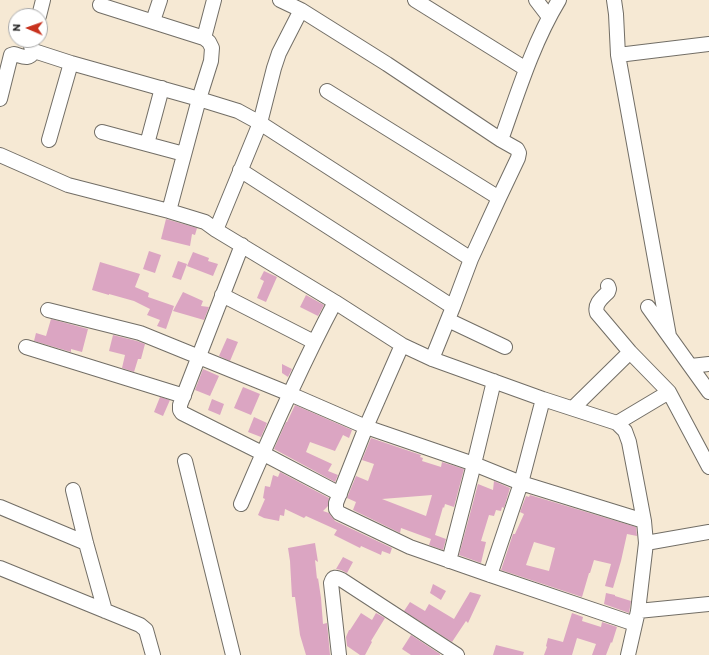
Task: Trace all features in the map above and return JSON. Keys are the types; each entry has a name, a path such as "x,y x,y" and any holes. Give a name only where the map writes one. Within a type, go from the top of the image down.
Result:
{"street":[{"path":"153,21 160,0"},
{"path":"204,38 214,0"},
{"path":"280,0 301,10 387,64 501,140 517,149 519,153 472,259 432,359"},
{"path":"415,0 526,69"},
{"path":"536,0 549,16"},
{"path":"501,140 526,69 549,16 559,0"},
{"path":"614,0 618,55 669,336"},
{"path":"100,5 204,38 209,42 212,48 211,61 199,98 169,211"},
{"path":"216,230 260,122 279,53 301,10"},
{"path":"618,55 709,44"},
{"path":"0,99 11,55 14,54 28,57 31,56 33,48"},
{"path":"37,48 71,63 199,98 238,111 260,122 472,259"},
{"path":"49,140 71,63"},
{"path":"147,144 162,88"},
{"path":"327,91 499,198"},
{"path":"102,132 184,154"},
{"path":"0,155 68,184 205,222 402,345 432,359 617,423 625,431 629,442 644,521 646,543 638,611 628,655"},
{"path":"240,170 453,307"},
{"path":"242,245 180,405 180,410 182,413 340,494"},
{"path":"608,286 608,292 596,305 597,313 630,352 669,392 709,467"},
{"path":"222,295 314,342"},
{"path":"241,504 262,454 314,342 335,302"},
{"path":"648,307 709,392"},
{"path":"48,310 140,332 366,427 474,464 521,483 644,521"},
{"path":"448,320 505,347"},
{"path":"402,345 366,427 336,503 336,509 339,513 410,547 635,624"},
{"path":"26,347 184,396"},
{"path":"573,408 630,352"},
{"path":"691,366 709,364"},
{"path":"449,561 494,381"},
{"path":"617,423 669,392"},
{"path":"490,575 521,483 544,398"},
{"path":"186,461 233,655"},
{"path":"73,490 105,611"},
{"path":"0,507 86,543"},
{"path":"646,543 709,532"},
{"path":"0,568 140,625 146,630 153,655"},
{"path":"339,655 331,583 334,577 342,580 457,655"},
{"path":"638,611 709,604"}],"building":[{"path":"166,219 197,228 195,235 192,234 190,246 161,239"},
{"path":"149,251 161,255 155,273 143,269"},
{"path":"193,252 209,258 208,261 218,264 213,276 187,266"},
{"path":"178,261 187,264 181,280 172,277"},
{"path":"100,262 140,274 135,287 149,293 148,297 174,306 166,329 157,326 160,320 147,315 150,309 134,301 92,290"},
{"path":"264,271 277,277 266,302 257,298 264,281 260,279"},
{"path":"183,292 203,301 201,306 209,307 204,320 173,311"},
{"path":"306,295 324,305 318,316 300,307"},
{"path":"51,319 88,329 82,352 71,349 71,352 34,341 36,333 46,336"},
{"path":"113,335 145,344 141,359 138,359 134,372 122,368 125,355 109,351"},
{"path":"227,338 238,342 230,361 219,356"},
{"path":"282,364 292,369 288,377 282,373"},
{"path":"203,369 219,376 210,396 195,390"},
{"path":"243,387 260,394 251,415 234,408"},
{"path":"160,397 170,400 163,416 154,412"},
{"path":"212,399 224,404 220,415 208,410"},
{"path":"295,405 352,430 349,438 343,435 335,451 310,442 306,452 332,464 328,471 338,475 335,482 274,449"},
{"path":"254,417 267,423 261,437 248,432"},
{"path":"371,438 421,455 420,457 423,458 422,461 441,467 442,462 464,469 454,507 445,504 435,535 446,539 443,550 429,545 431,539 401,528 400,533 353,510 356,502 347,498 356,476 368,481 374,464 362,460","holes":["432,495 426,516 382,499"]},
{"path":"280,472 329,498 328,506 323,511 329,513 335,521 392,548 390,554 382,551 381,555 361,546 360,548 334,535 337,530 306,516 304,518 285,509 284,516 280,515 279,521 264,518 258,515 265,499 263,498 265,486 270,487 273,475 278,477"},
{"path":"494,481 510,488 504,508 502,507 501,511 496,510 494,516 489,515 481,541 486,542 481,563 459,555 478,484 493,490"},
{"path":"530,495 636,527 637,536 627,534 613,588 605,586 611,564 594,560 582,597 501,570 513,534 515,534 524,514 520,512 526,496 529,497","holes":["534,542 555,548 549,571 526,565"]},
{"path":"315,543 318,562 315,560 321,598 323,624 327,623 330,655 306,655 300,635 295,597 292,597 288,548"},
{"path":"343,557 353,562 347,573 336,569"},
{"path":"433,584 446,591 441,600 430,593"},
{"path":"470,592 481,595 468,623 466,621 452,642 404,611 410,602 425,611 429,604 454,619"},
{"path":"606,593 631,601 629,613 604,604"},
{"path":"361,613 372,620 376,613 385,618 371,641 372,642 365,655 360,655 347,646 346,637"},
{"path":"572,613 583,617 582,621 601,627 602,622 617,627 606,655 592,655 596,644 577,638 572,655 544,655 548,638 563,642"},
{"path":"411,635 440,655 411,655 402,649"},
{"path":"496,645 524,652 523,655 493,655"}]}
